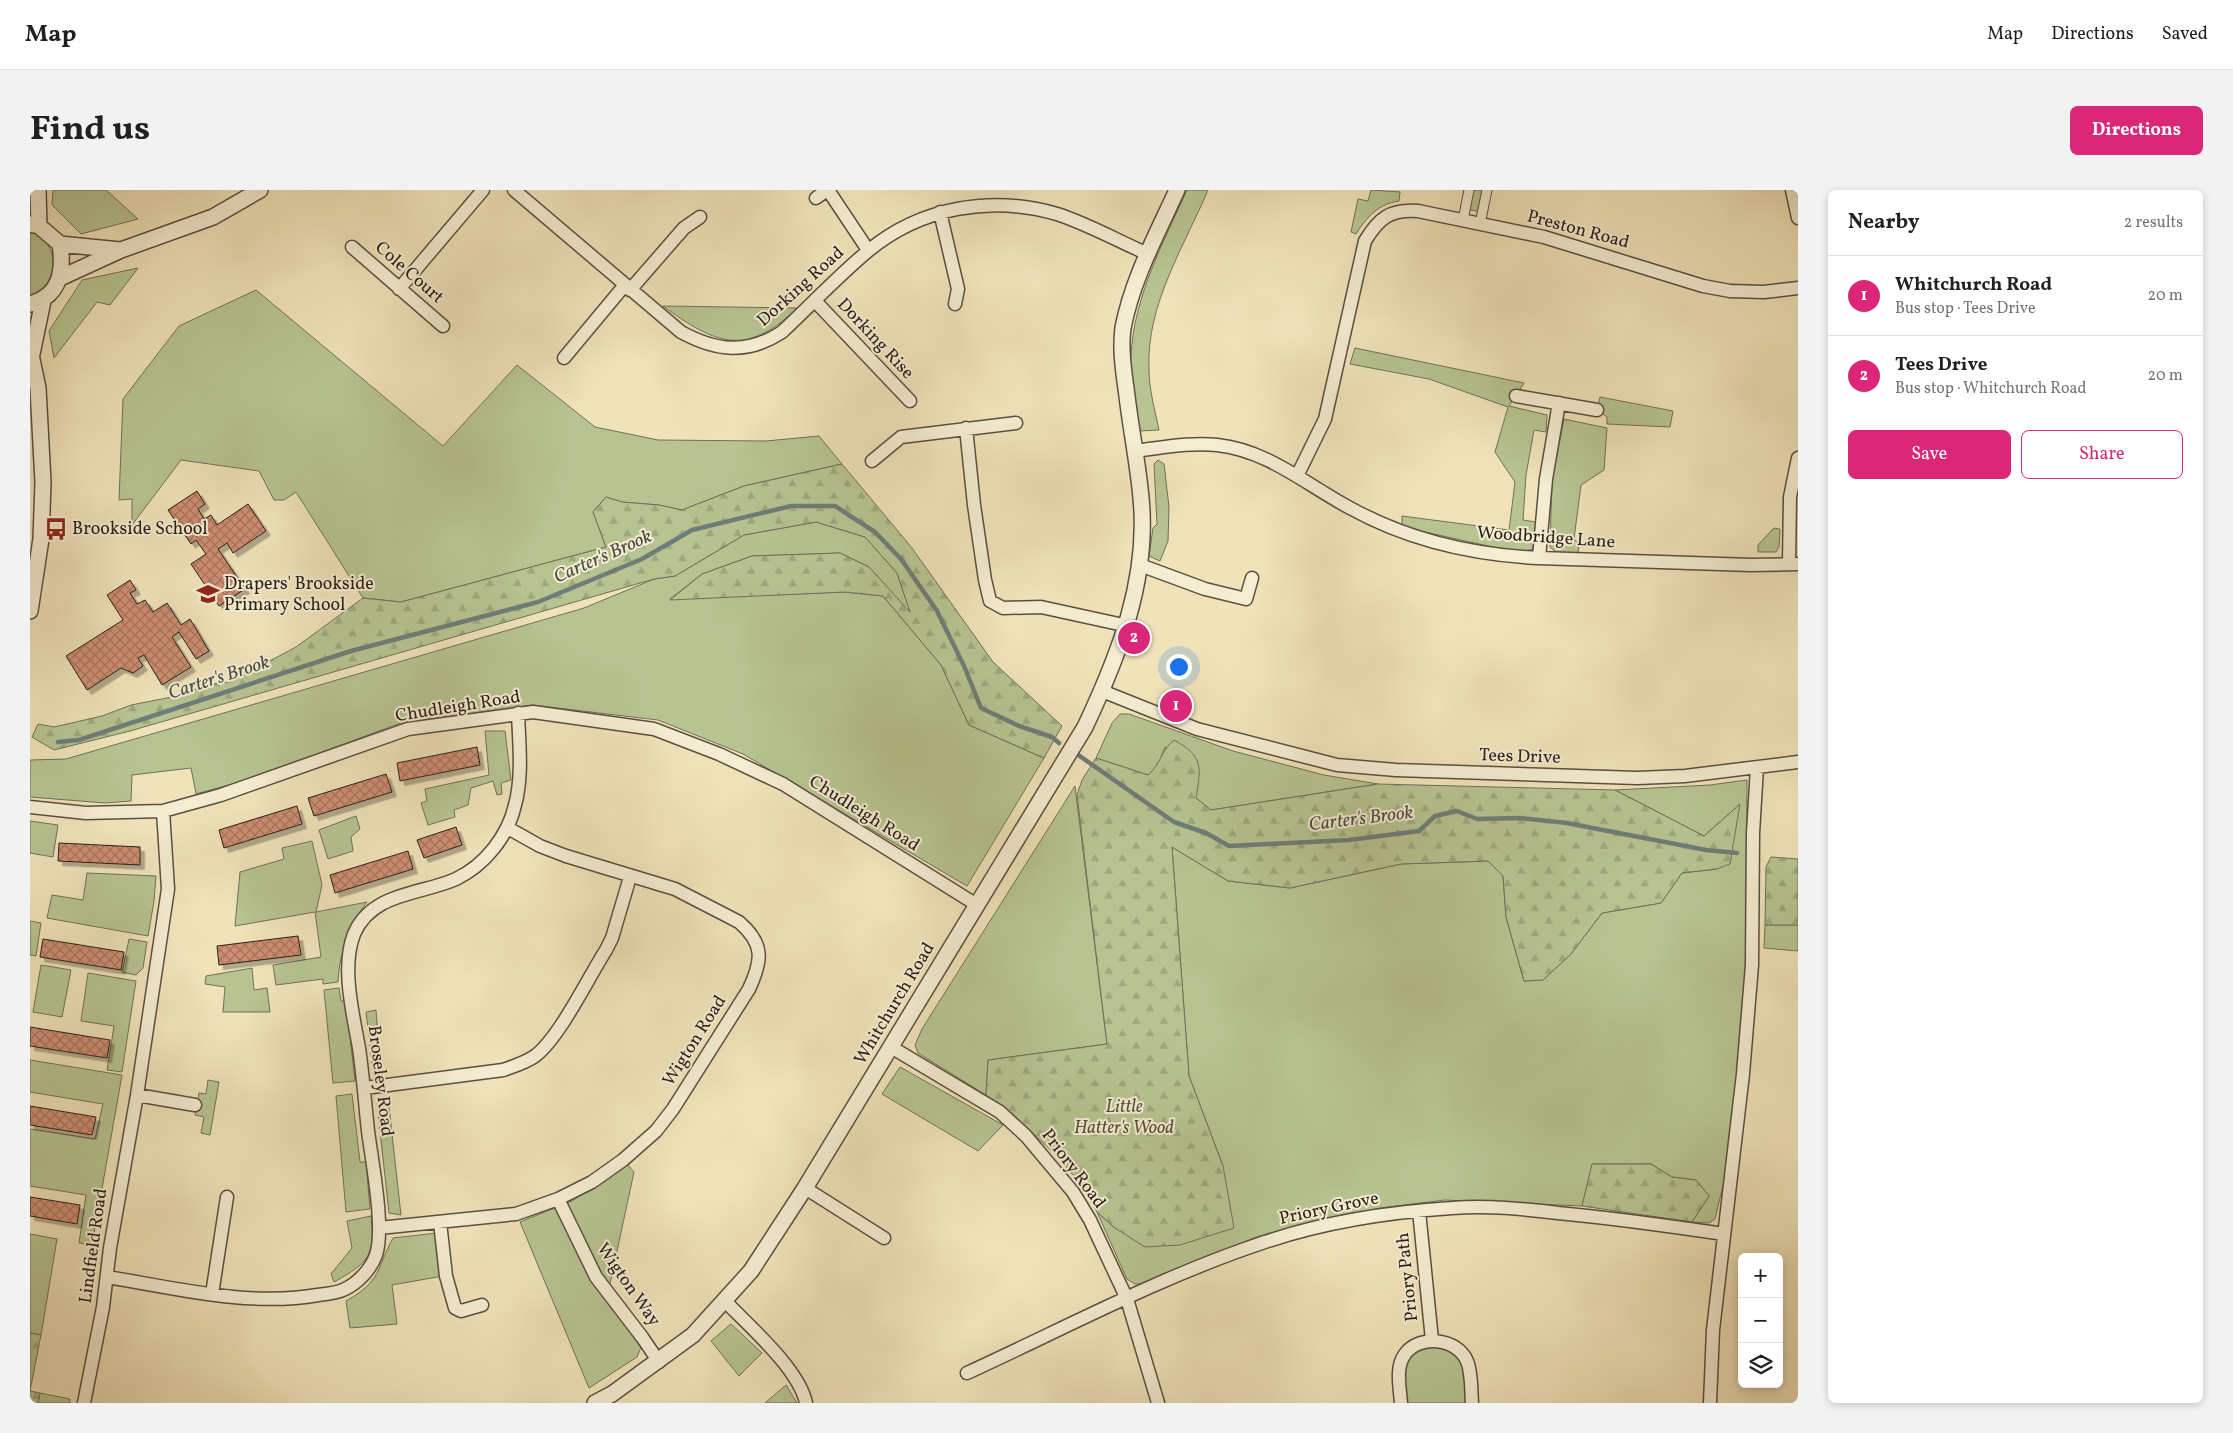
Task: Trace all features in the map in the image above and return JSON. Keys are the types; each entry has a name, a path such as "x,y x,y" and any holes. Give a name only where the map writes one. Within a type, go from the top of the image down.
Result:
{"street":[{"path":"38,190 34,225 60,244 121,250"},
{"path":"60,278 121,250 213,217 260,190"},
{"path":"399,289 483,190"},
{"name":"Dorking Road","path":"514,190 681,332 703,342 727,348 740,348 769,341 782,332 868,250 909,224 940,212 966,206 987,204 1041,210 1060,215 1148,254"},
{"name":"Dorking Road","path":"816,198 828,190 868,250"},
{"name":"Whitchurch Road","path":"595,1403 612,1394 659,1362 693,1335 751,1271 805,1188 1078,742 1102,691 1128,626 1140,565 1141,498 1122,363 1123,329 1133,292 1176,190"},
{"path":"1463,220 1469,190"},
{"path":"1480,224 1487,190"},
{"path":"1792,190 1798,218"},
{"name":"Preston Road","path":"1297,476 1325,419 1365,241 1375,224 1386,216 1406,210 1544,237 1703,286 1730,291 1764,292 1798,288"},
{"path":"940,212 958,290 955,304"},
{"path":"564,358 684,228 700,217"},
{"path":"30,611 41,538 43,482 38,388 31,352 37,303 52,292 60,278 62,259 60,244"},
{"name":"Cole Court","path":"352,247 443,326"},
{"name":"Dorking Rise","path":"815,301 910,401"},
{"path":"1516,396 1597,410"},
{"path":"1539,558 1546,479 1559,403"},
{"path":"872,461 901,437 1016,423"},
{"path":"966,428 974,505 990,601 1003,608 1040,607 1128,626"},
{"name":"Woodbridge Lane","path":"1134,451 1217,445 1246,451 1297,476 1349,508 1394,529 1464,550 1504,556 1539,558 1724,565 1794,564"},
{"path":"1794,564 1790,498 1798,458"},
{"path":"1140,565 1205,589 1246,599 1252,578"},
{"name":"Tees Drive","path":"1102,691 1197,729 1337,765 1396,770 1637,778 1685,776 1798,762"},
{"name":"Chudleigh Road","path":"30,807 86,813 163,811 221,795 408,729 532,712 654,729 719,754 783,784 977,905"},
{"name":"Broseley Road","path":"107,1277 212,1294 274,1299 302,1298 345,1290 369,1268 375,1257 379,1228 365,1088 347,959 359,924 380,904 455,879 480,863 508,828 519,787 518,713"},
{"path":"1710,1403 1713,1330 1743,1074 1752,965 1753,833 1757,768"},
{"name":"Lindfield Road","path":"84,1403 103,1307 119,1192 137,1095 168,888 163,811"},
{"name":"Wigton Road","path":"379,1228 516,1214 558,1199 592,1182 623,1160 656,1131 673,1109 744,997 757,972 759,948 748,929 739,922 675,889 630,877 566,856 540,846 508,828"},
{"path":"365,1088 503,1070 521,1064 535,1056 549,1042 606,950 614,931 630,877"},
{"name":"Priory Road","path":"891,1047 1000,1112 1026,1136 1073,1192 1090,1220 1127,1299 1158,1403"},
{"path":"137,1095 195,1105"},
{"path":"805,1188 884,1238"},
{"path":"212,1294 227,1197"},
{"name":"Wigton Way","path":"558,1199 581,1250 596,1276 659,1362"},
{"name":"Priory Grove","path":"967,1374 1213,1260 1266,1241 1316,1228 1389,1214 1453,1207 1528,1210 1613,1218 1724,1234"},
{"name":"Priory Path","path":"1419,1211 1432,1340"},
{"path":"440,1222 446,1276 455,1308 461,1311 482,1305"},
{"path":"725,1301 768,1344 797,1382 806,1403"},
{"name":"Priory Path","path":"1402,1403 1399,1382 1405,1353 1416,1346 1432,1340 1455,1348 1466,1359 1472,1403"}],"green space":[{"path":"53,190 106,190 138,219 81,234 52,205"},
{"path":"1187,190 1208,190 1168,277 1154,322 1150,345 1149,377 1159,430 1140,431 1131,374 1133,333 1151,271"},
{"path":"1371,190 1400,192 1399,201 1379,208 1364,222 1356,234 1351,232 1358,199 1368,201"},
{"path":"1469,190 1487,190 1482,212 1465,209"},
{"path":"30,232 40,237 47,244 52,254 53,264 52,275 47,284 40,292 30,297"},
{"path":"138,268 110,305 97,302 54,358 49,331 82,280"},
{"path":"256,290 443,446 517,365 595,427 658,440 766,441 819,436 842,464 744,486 682,510 659,505 622,502 606,497 593,512 606,547 401,602 363,598 296,492 284,500 274,500 259,471 181,460 132,525 132,499 119,500 123,399 179,326"},
{"path":"663,306 797,308 779,324 762,334 746,339 730,340 715,337 699,329"},
{"path":"1355,348 1524,383 1509,406 1547,415 1546,432 1534,430 1526,475 1523,520 1536,522 1533,549 1520,553 1402,527 1402,516 1509,530 1515,482 1495,452 1508,407 1429,379 1350,364"},
{"path":"1600,397 1673,411 1670,427 1607,424 1607,417 1597,410"},
{"path":"1564,419 1607,428 1604,470 1581,485 1574,539 1579,544 1578,554 1557,553 1550,547 1552,480"},
{"path":"1158,460 1164,464 1169,507 1168,541 1160,561 1149,556 1153,528 1157,524 1154,464"},
{"path":"842,464 912,548 993,662 1062,726 1044,758 969,725 941,665 883,596 845,592 670,600 702,574 752,556 840,553 869,567 910,612 897,573 865,537 816,522 744,535 675,576 654,579 130,731 54,750 32,737 38,724 54,727 102,716 131,705 172,697 212,684 230,682 296,647 363,598 401,602 606,547 593,512 606,497 622,502 659,505 682,510 744,486"},
{"path":"816,522 865,537 897,573 911,614 869,567 840,553 752,556 702,574 670,599 845,592 883,596 941,665 969,725 1044,758 967,886 743,754 658,720 532,705 401,723 243,781 196,794 191,768 132,775 131,801 105,803 30,797 30,760 66,759 584,608 654,579 675,576 744,535"},
{"path":"1774,528 1780,529 1779,547 1776,552 1758,552 1758,545"},
{"path":"1120,714 1129,714 1233,751 1324,775 1378,784 1211,810 1196,798 1165,747 1157,768 1148,775 1096,758 1112,723"},
{"path":"485,731 505,731 511,780 501,783 502,794 497,795 493,781 471,788 468,805 454,810 455,817 428,825 421,803 427,801 425,789 489,775"},
{"name":"Little Hatter's Wood","path":"1174,740 1184,746 1195,757 1199,771 1196,798 1211,810 1378,784 1615,790 1704,836 1740,804 1730,864 1717,869 1682,873 1661,903 1602,913 1571,954 1543,980 1524,981 1506,917 1503,876 1488,861 1401,864 1290,888 1228,881 1172,847 1189,1076 1223,1166 1234,1228 1180,1245 1145,1247 1115,1228 1097,1212 1079,1182 1057,1156 1007,1109 986,1095 988,1060 1107,1044 1077,795 1082,780 1096,758 1148,775 1153,771 1166,748"},
{"path":"1747,780 1746,984 1739,1071 1725,1177 1715,1219 1709,1223 1692,1222 1709,1196 1696,1180 1672,1177 1651,1164 1593,1164 1582,1206 1445,1200 1380,1208 1256,1237 1142,1284 1135,1284 1127,1279 1097,1212 1115,1228 1223,1166 1189,1076 1172,847 1228,881 1290,888 1401,864 1488,861 1503,876 1506,917 1524,981 1543,980 1571,954 1602,913 1661,903 1682,873 1717,869 1739,805 1704,836 1615,790 1710,785"},
{"path":"1075,786 1107,1044 988,1060 986,1095 918,1053 915,1045 922,1029"},
{"path":"356,816 360,829 351,837 353,851 328,859 319,830"},
{"path":"30,821 58,825 53,857 30,853"},
{"path":"312,841 322,885 316,912 367,902 360,911 346,940 338,982 323,984 323,979 276,985 273,965 321,957 315,912 235,926 240,872 284,859 282,848"},
{"path":"1771,857 1798,859 1798,925 1765,925 1766,867"},
{"path":"87,873 156,876 148,936 47,918 52,895 83,900"},
{"path":"30,921 41,923 36,956 30,955"},
{"path":"1765,925 1798,925 1798,951 1764,948"},
{"path":"129,939 147,942 143,968 136,975 122,972"},
{"path":"41,965 71,970 62,1017 33,1012"},
{"path":"252,968 254,990 267,988 270,1012 223,1012 225,987 205,984 206,976"},
{"path":"88,973 136,981 122,1072 107,1070 114,1026 81,1021"},
{"path":"339,988 341,1001 346,1001 355,1081 333,1083 324,990"},
{"path":"376,1010 381,1073 373,1070 366,1012"},
{"path":"30,1060 122,1075 92,1245 79,1243 86,1195 30,1186 30,1129 95,1139 103,1104 30,1092"},
{"path":"900,1067 1003,1125 978,1151 882,1094"},
{"path":"208,1080 219,1082 210,1135 201,1133 204,1117 195,1115 199,1093 206,1094"},
{"path":"352,1094 360,1162 366,1162 370,1209 346,1212 336,1096"},
{"path":"382,1097 388,1098 401,1215 389,1213 377,1103"},
{"path":"627,1164 634,1172 608,1292 604,1296 641,1347 637,1357 589,1388 520,1222 572,1201"},
{"path":"1592,1164 1651,1164 1672,1177 1696,1180 1709,1196 1692,1222 1582,1206"},
{"path":"371,1216 372,1241 367,1257 355,1269 334,1282 331,1274 352,1248 347,1221"},
{"path":"437,1233 443,1276 392,1285 397,1324 350,1328 346,1301 358,1294 377,1274 393,1238"},
{"path":"30,1234 57,1239 41,1335 30,1333"},
{"path":"731,1324 762,1353 739,1376 711,1341"},
{"path":"30,1333 41,1335 30,1391"},
{"path":"1423,1342 1460,1351 1472,1403 1401,1403 1405,1353"},
{"path":"786,1385 797,1403 765,1403"},
{"path":"30,1391 40,1393 38,1403 30,1403"},
{"path":"40,1393 70,1399 70,1403 38,1403"}],"building":[{"path":"197,491 205,504 198,509 204,519 211,515 217,525 248,504 266,531 233,553 227,543 218,549 245,589 219,606 191,564 206,554 196,540 191,544 168,510"},
{"path":"130,580 136,590 130,593 137,604 145,600 153,612 167,603 181,625 190,619 209,651 196,659 179,632 172,637 191,667 162,685 144,655 138,658 143,666 133,673 121,668 87,690 66,656 123,620 107,595"},
{"path":"477,747 480,765 400,781 397,763"},
{"path":"386,774 392,792 314,816 308,798"},
{"path":"297,806 302,824 224,848 219,830"},
{"path":"456,827 462,845 424,858 417,840"},
{"path":"59,843 140,847 140,865 58,861"},
{"path":"408,851 413,869 335,893 330,875"},
{"path":"298,936 301,955 219,965 217,946"},
{"path":"43,939 124,952 121,970 40,957"},
{"path":"30,1027 110,1040 107,1058 30,1046"},
{"path":"30,1106 96,1117 92,1135 30,1125"},
{"path":"30,1197 80,1205 77,1224 30,1216"}],"waterway":[{"name":"Carter's Brook","path":"58,742 79,740 351,651 538,602 642,559 692,530 791,506 835,506 875,532 901,559 937,611 964,666 981,708 1019,726 1052,737 1059,743"},
{"name":"Carter's Brook","path":"1074,752 1174,822 1206,833 1229,846 1349,840 1419,831 1435,816 1457,811 1477,819 1520,818 1567,823 1706,850 1737,853"}],"place":[{"name":"Brookside School","path":"56,529"},
{"name":"Drapers' Brookside Primary School","path":"208,594"},
{"name":"Tees Drive","path":"1134,638"},
{"name":"Whitchurch Road","path":"1176,706"}]}
